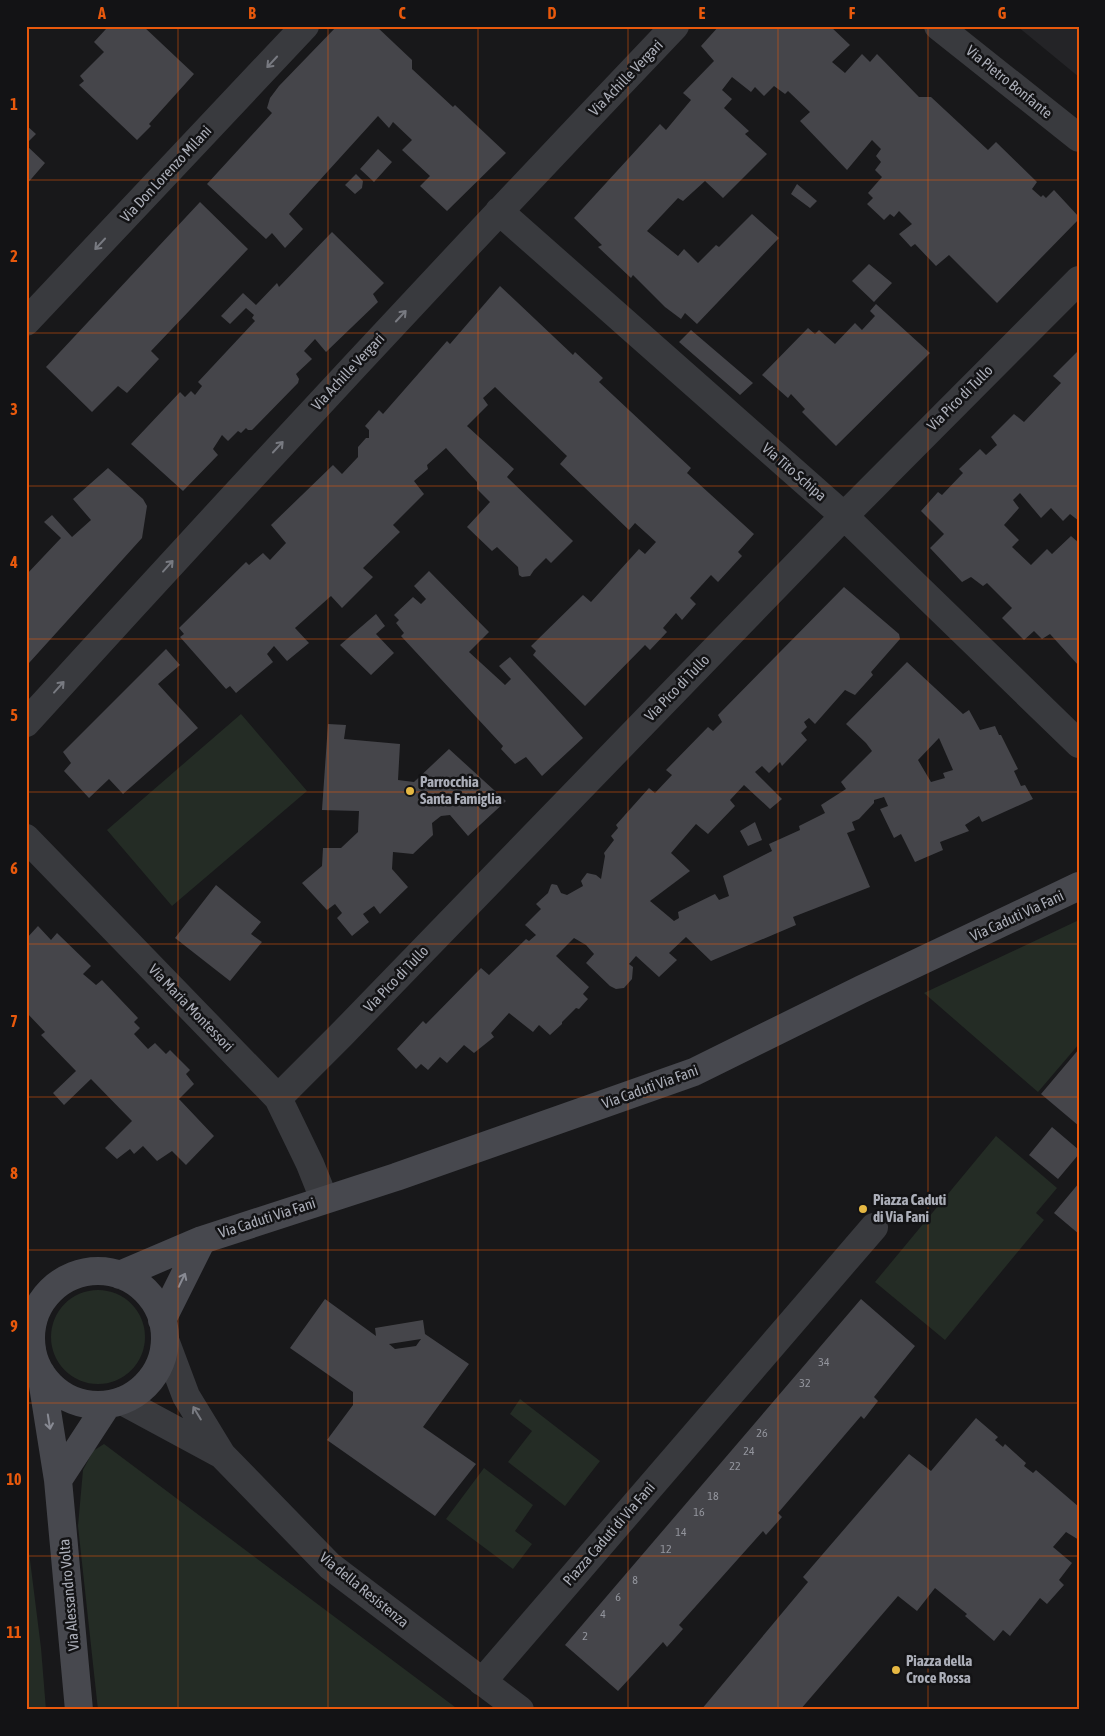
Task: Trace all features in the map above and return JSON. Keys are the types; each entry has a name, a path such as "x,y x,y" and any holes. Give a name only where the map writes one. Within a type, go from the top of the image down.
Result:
{"street":[{"name":"Via Don Lorenzo Milani","path":"26,322 305,26"},
{"name":"Via Achille Vergari","path":"26,723 220,510 675,26"},
{"name":"Via Pietro Bonfante","path":"938,26 1079,138"},
{"name":"Via Tito Schipa","path":"499,212 844,516 1079,744"},
{"name":"Via Pico di Tullo","path":"278,1098 844,516 1079,280"},
{"name":"Via Maria Montessori","path":"26,838 278,1098 310,1164 324,1199"},
{"name":"Via Caduti Via Fani","path":"120,1275 202,1240 396,1177 694,1072 1079,886"},
{"name":"Piazza Caduti di Via Fani","path":"482,1682 874,1227"},
{"name":"Via Caduti Via Fani","path":"163,1330 202,1240"},
{"path":"101,1271 120,1275 135,1282 156,1305 163,1330 161,1359 153,1377 139,1391 115,1402 88,1404 70,1399 53,1388 33,1356 31,1331 36,1311 47,1294 62,1281 81,1273 101,1271"},
{"name":"Via della Resistenza","path":"163,1330 186,1396 222,1455 330,1566 520,1710"},
{"name":"Via Alessandro Volta","path":"33,1356 58,1480 79,1710"},
{"name":"Via della Resistenza","path":"115,1402 222,1455"},
{"path":"58,1480 115,1402"}],"shaded area":[{"path":"1017,26 1079,26 1079,77"},
{"path":"241,714 307,791 172,906 107,830"},
{"path":"1079,920 1079,1044 1038,1092 924,993"},
{"path":"996,1136 1057,1188 1036,1213 1044,1220 945,1340 875,1282"},
{"path":"98,1290 116,1294 131,1304 141,1319 145,1337 141,1355 131,1370 116,1380 98,1384 80,1380 65,1370 55,1355 51,1337 55,1319 65,1304 80,1294"},
{"path":"520,1399 600,1461 565,1506 508,1462 532,1431 510,1414"},
{"path":"104,1444 459,1710 98,1710 78,1526 83,1470 93,1451"},
{"path":"484,1468 533,1505 515,1531 532,1544 513,1569 446,1519"},
{"path":"26,1528 41,1648 46,1710 26,1710"}],"building":[{"path":"103,26 143,26 194,74 137,140 79,85 84,81 80,76 104,52 94,42 106,29"},
{"path":"337,26 376,26 412,60 412,69 453,107 455,105 506,153 447,211 420,186 430,176 402,150 412,140 393,122 389,128 378,116 289,214 303,229 285,248 272,233 266,239 207,184 272,113 267,108 270,98 279,86"},
{"path":"719,26 830,26 850,45 832,62 845,73 862,54 870,62 877,54 919,97 931,97 988,150 996,142 1037,182 1032,189 1041,197 1043,195 1046,198 1054,190 1079,219 997,303 949,255 936,266 915,244 911,247 899,234 912,224 899,211 894,217 890,214 884,220 867,204 873,198 868,193 882,177 875,170 881,162 876,156 881,149 872,140 847,170 800,121 810,112 788,91 785,94 774,86 764,96 755,87 751,92 732,77 722,90 732,99 724,108 749,131 745,134 767,154 723,198 705,181 683,201 678,198 647,231 678,256 684,249 698,263 716,245 719,247 752,214 779,238 697,324 685,313 681,319 665,307 633,275 631,278 598,247 602,245 574,218 660,124 666,130 691,100 683,93 714,61 701,46"},
{"path":"26,125 36,134 26,144"},
{"path":"26,145 45,163 26,185"},
{"path":"378,149 392,162 374,182 360,169"},
{"path":"356,174 363,181 362,188 355,194 345,185"},
{"path":"797,184 817,201 810,208 791,194"},
{"path":"200,202 248,249 151,351 159,359 127,393 118,386 92,412 46,367"},
{"path":"332,232 384,283 373,294 378,302 326,352 315,339 304,351 312,359 296,374 299,379 298,383 252,430 246,428 241,433 238,431 228,441 222,435 213,449 218,455 183,491 131,444 180,392 185,397 191,391 195,395 202,386 198,382 255,321 252,318 254,315 246,308 230,324 221,316 243,293 256,305 277,283 279,287"},
{"path":"869,264 892,283 874,302 852,281"},
{"path":"500,286 573,355 575,352 603,378 599,382 691,468 687,473 754,534 738,552 742,556 718,582 711,575 690,598 696,604 682,620 676,613 663,628 667,632 650,650 645,645 585,706 533,655 536,651 531,646 583,595 591,602 639,549 645,554 656,542 635,523 629,530 560,464 567,456 495,387 483,398 488,405 467,426 514,469 507,477 573,541 551,563 546,558 530,576 522,577 519,575 518,567 497,547 492,551 467,527 490,502 477,489 477,482 446,448 427,465 428,469 414,481 424,494 393,525 400,532 363,568 373,577 342,608 331,596 295,628 309,643 287,661 274,646 267,654 273,662 236,693 230,686 226,689 180,637 184,634 179,628 246,562 249,565 263,553 270,560 286,543 271,525 333,465 342,474 358,457 358,447 366,438 369,438 369,430 365,426 379,410 383,414 447,341 450,344"},
{"path":"876,304 930,353 836,446 802,412 805,409 791,394 788,398 762,375 808,328 815,334 819,330 835,344 855,323 862,330 875,316 870,311"},
{"path":"691,330 753,383 740,395 679,342"},
{"path":"1079,350 1079,521 1070,514 1063,521 1051,508 1041,518 1020,493 1013,500 1019,508 1004,525 1019,540 1012,547 1031,565 1047,549 1052,554 1071,536 1079,543 1079,666 1050,634 1042,639 1034,631 1024,640 1002,618 1012,608 987,583 983,586 971,577 962,582 930,548 944,534 921,511 938,492 942,495 963,473 959,469 980,449 986,455 997,445 991,437 1014,414 1024,422 1061,383 1053,376"},
{"path":"108,468 143,499 147,506 142,538 29,663 27,660 26,662 26,575 61,538 44,522 52,515 72,537 91,520 73,499"},
{"path":"429,571 489,632 469,652 505,685 511,679 499,666 510,657 583,738 542,776 526,757 515,764 501,749 503,746 401,636 404,633 396,623 399,620 394,615 413,597 421,604 426,599 414,586"},
{"path":"844,587 899,634 900,639 871,672 873,675 855,695 845,690 815,724 809,718 804,722 807,727 801,733 807,740 782,766 780,762 769,773 762,766 755,772 782,799 770,809 744,785 730,800 735,806 708,834 696,824 671,853 690,871 650,901 674,921 679,918 678,912 715,894 719,900 729,896 723,876 772,851 769,844 800,830 799,826 825,813 821,805 846,789 841,782 872,751 846,724 907,662 963,714 969,710 980,730 995,726 1018,769 1014,771 1021,786 1025,785 1033,799 982,822 979,816 965,825 969,831 940,842 943,850 915,862 901,834 894,838 880,809 888,806 884,797 874,800 874,803 859,819 852,822 855,830 847,833 870,887 793,917 796,925 711,961 686,937 669,953 677,960 659,977 636,956 629,964 633,967 632,979 624,988 616,989 610,986 586,963 594,954 586,945 574,938 556,956 589,987 583,994 588,999 579,1009 576,1008 550,1035 539,1025 533,1032 509,1013 491,1033 494,1037 474,1053 464,1045 447,1063 440,1057 428,1070 421,1064 416,1069 397,1049 423,1021 426,1024 481,968 489,975 526,939 529,941 536,935 525,925 541,909 536,904 548,893 552,884 557,885 561,893 567,895 583,886 581,881 587,873 596,875 601,879 604,853 614,840 611,836 618,828 616,825 649,788 655,793 672,775 666,770 708,727 713,731 722,722 718,715","holes":["939,738 953,770 943,773 945,778 931,782 918,760"]},
{"path":"376,614 385,626 376,634 394,653 371,675 340,645"},
{"path":"166,649 180,665 158,684 198,728 123,794 109,779 89,798 64,771 71,763 63,752"},
{"name":"Parrocchia Santa Famiglia","path":"328,724 346,725 344,739 400,744 398,780 414,782 449,749 506,801 468,836 450,815 441,816 432,823 433,835 413,854 393,852 392,869 408,887 380,914 374,906 363,914 369,922 352,936 337,918 342,913 335,904 327,910 302,883 322,866 323,848 341,848 358,832 359,811 322,810"},
{"path":"755,822 762,840 748,846 740,831"},
{"path":"216,885 261,922 251,934 262,942 230,981 175,938"},
{"path":"38,926 51,940 57,933 91,966 83,974 96,985 102,980 138,1018 134,1022 140,1028 134,1034 148,1049 155,1043 166,1054 170,1050 190,1070 186,1074 194,1084 179,1099 214,1136 186,1165 172,1151 157,1161 143,1146 134,1154 130,1149 117,1159 105,1148 132,1121 91,1079 64,1105 53,1093 76,1071 41,1035 45,1032 26,1012 26,939"},
{"path":"1079,1049 1079,1126 1041,1094"},
{"path":"1052,1127 1079,1150 1079,1154 1058,1179 1029,1155"},
{"path":"1079,1183 1079,1234 1054,1213"},
{"path":"325,1299 376,1336 375,1328 423,1320 425,1334 469,1364 423,1427 476,1464 435,1516 327,1440 353,1405 353,1392 290,1348","holes":["421,1339 416,1346 395,1349 389,1344"]},
{"path":"861,1299 915,1346 874,1397 878,1401 864,1419 861,1416 778,1513 782,1517 766,1535 763,1531 679,1625 683,1629 667,1647 663,1642 618,1691 565,1645"},
{"path":"976,1418 998,1437 995,1440 1003,1447 1005,1444 1026,1463 1024,1466 1033,1473 1036,1470 1079,1507 1079,1540 1066,1532 1053,1547 1072,1563 1059,1580 1064,1585 1047,1604 1040,1598 1010,1636 1003,1630 994,1641 965,1616 967,1614 935,1588 917,1611 898,1596 800,1710 701,1710 808,1582 803,1577 909,1454 931,1471"}],"place":[{"name":"Parrocchia Santa Famiglia","path":"410,791"},
{"name":"Piazza Caduti di Via Fani","path":"863,1209"},
{"name":"Piazza della Croce Rossa","path":"896,1670"}]}
